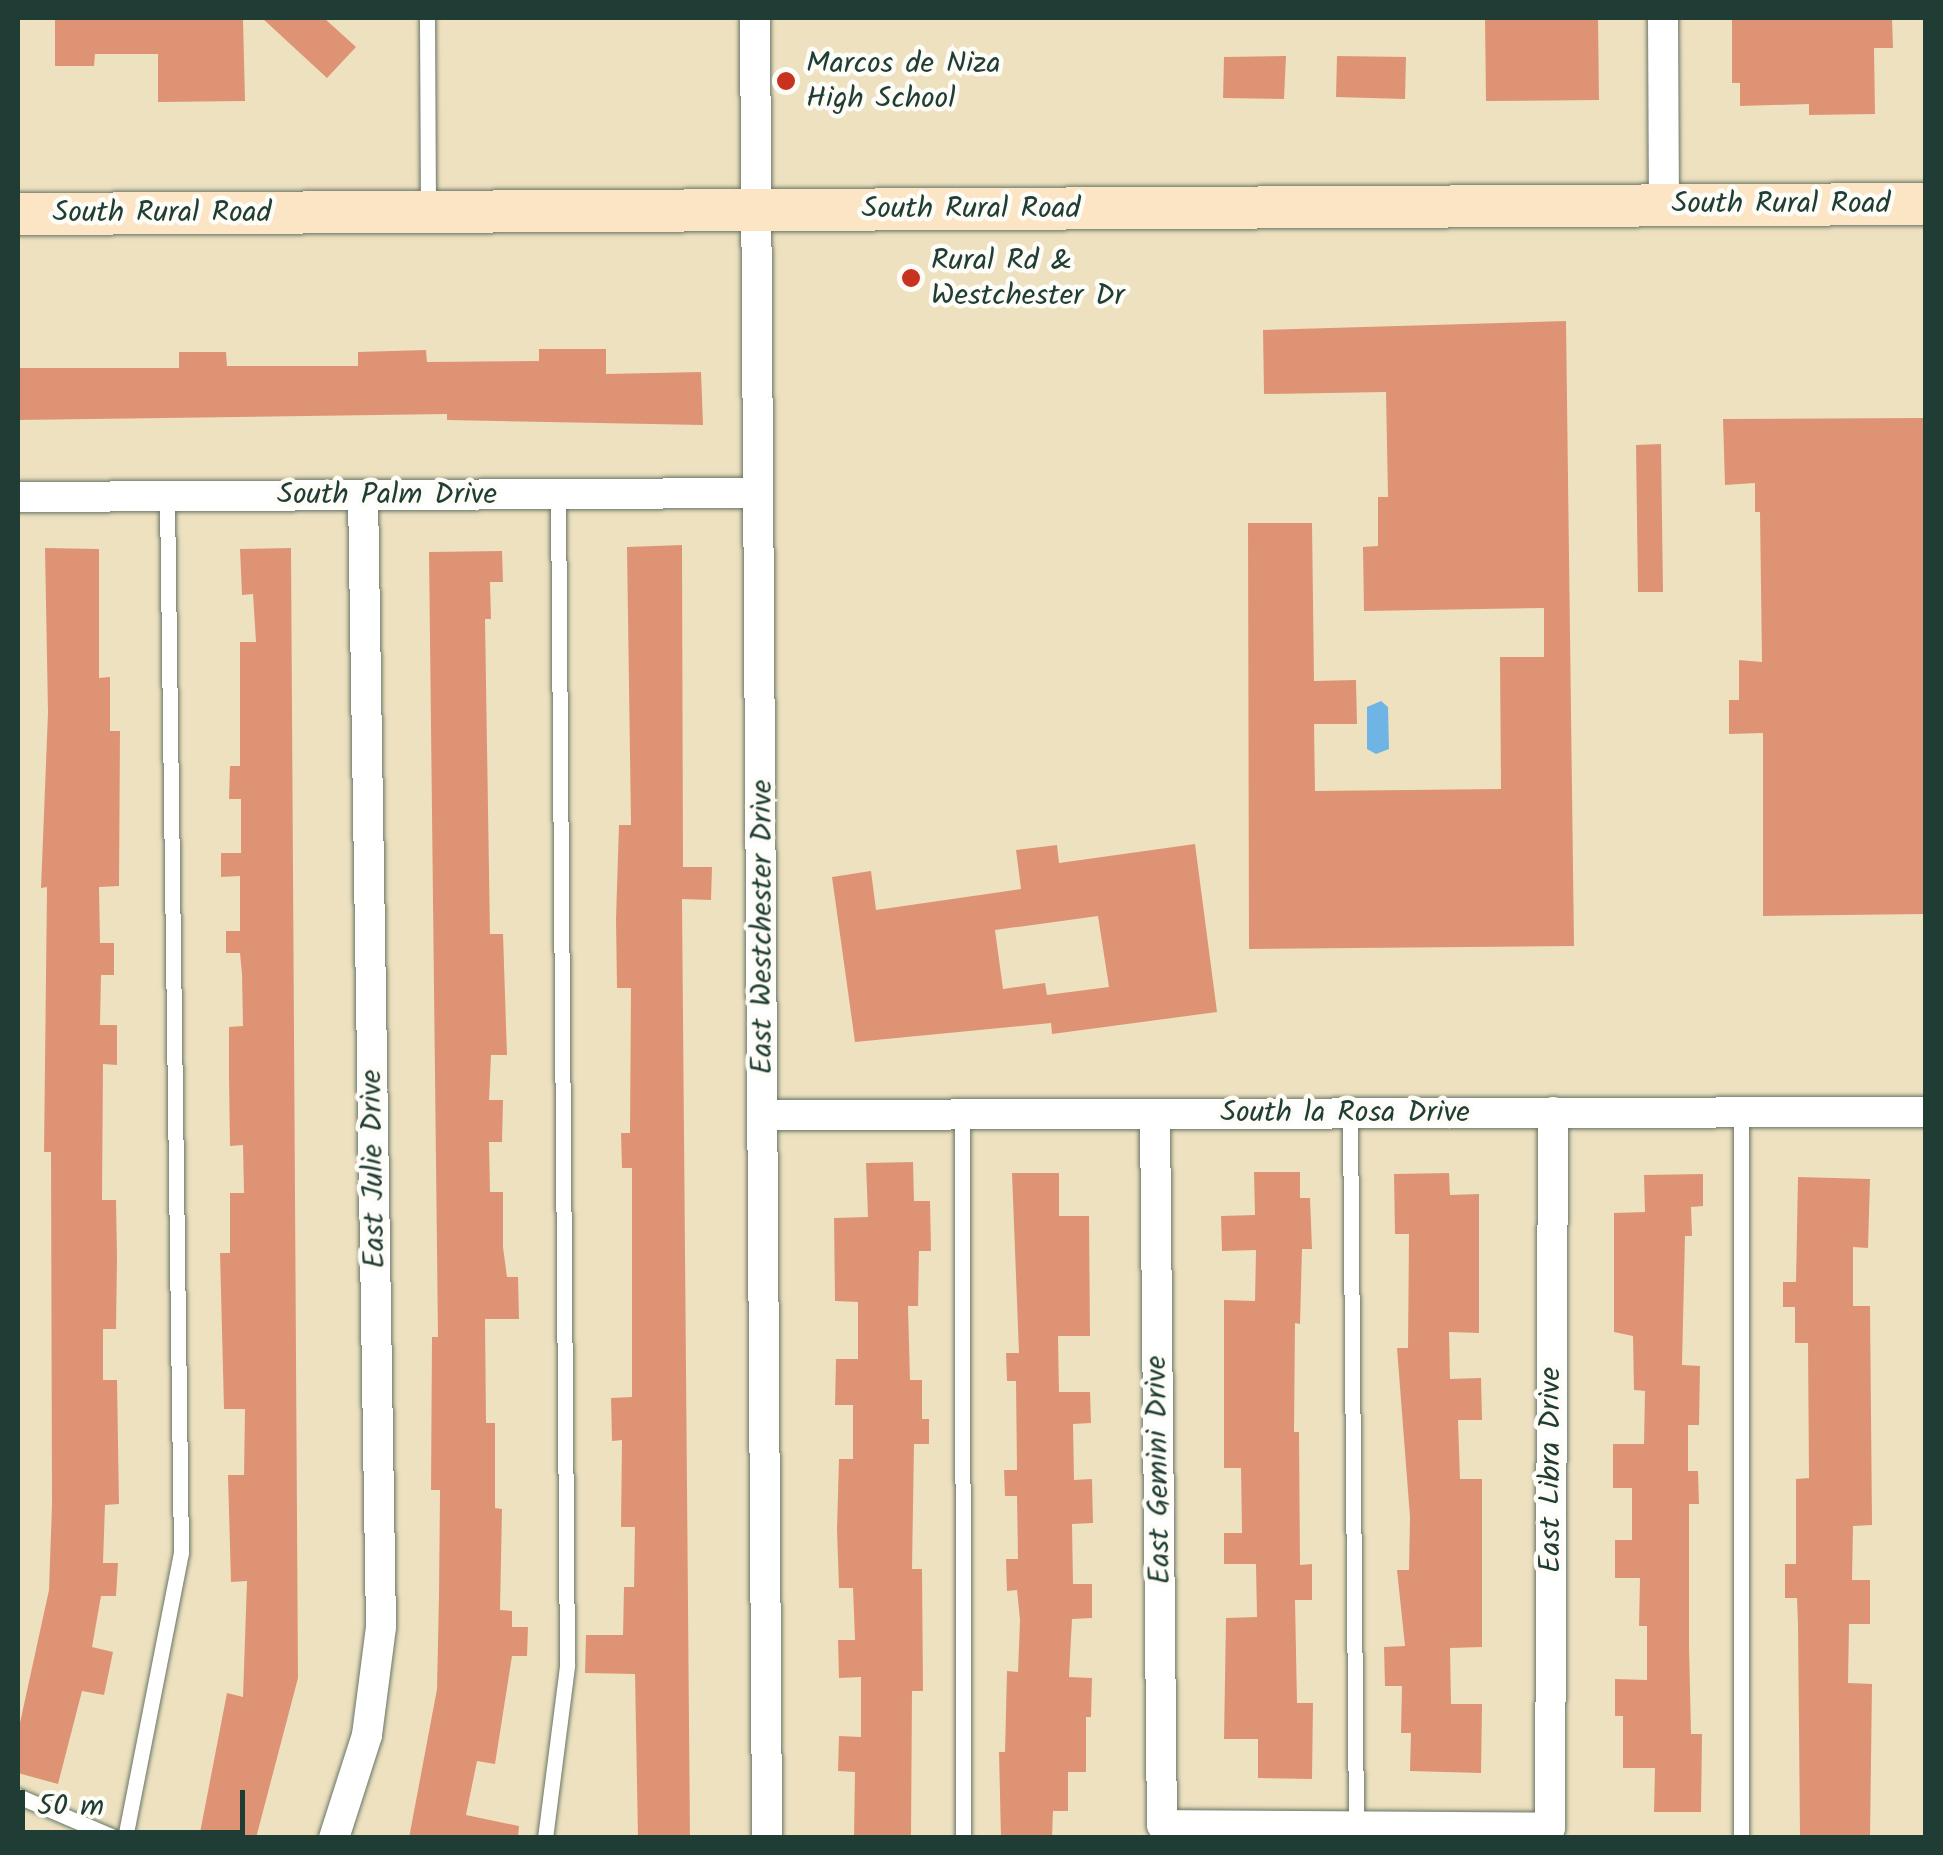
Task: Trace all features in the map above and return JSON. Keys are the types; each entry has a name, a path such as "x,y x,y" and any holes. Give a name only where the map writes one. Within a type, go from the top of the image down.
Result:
{"main road":[{"name":"South Rural Road","path":"18,214 1926,204"}],"street":[{"name":"East Westchester Drive","path":"755,18 767,1838"},
{"path":"1663,18 1664,205"},
{"name":"South Palm Drive","path":"18,497 757,493"},
{"name":"East Julie Drive","path":"334,1838 367,1735 381,1626 363,495"},
{"name":"East Libra Drive","path":"1356,1826 1550,1828 1553,1112"},
{"name":"South la Rosa Drive","path":"764,1115 1926,1112"},
{"name":"East Gemini Drive","path":"1155,1115 1162,1825 1356,1826"}],"lane":[{"path":"427,18 428,212"},
{"path":"545,1838 567,1666 558,494"},
{"path":"126,1838 181,1553 167,496"},
{"path":"1741,1112 1742,1838"},
{"path":"1350,1113 1356,1826"},
{"path":"962,1115 962,1838"},
{"path":"18,1796 116,1838"}],"water":[{"path":"1381,701 1388,707 1389,749 1376,754 1367,749 1367,707"}],"building":[{"path":"55,18 243,19 245,101 158,102 158,54 95,54 94,66 55,66"},
{"path":"262,18 324,18 356,47 327,78"},
{"path":"1485,18 1598,18 1599,100 1486,101"},
{"path":"1732,18 1892,18 1893,48 1874,48 1875,114 1809,115 1809,104 1740,106 1740,83 1732,83"},
{"path":"1286,56 1284,99 1223,98 1224,57"},
{"path":"1337,56 1406,57 1405,99 1336,97"},
{"path":"1566,321 1574,946 1249,949 1248,523 1312,523 1314,681 1356,680 1357,724 1314,724 1315,791 1501,789 1500,657 1544,657 1544,608 1364,611 1363,547 1378,546 1378,497 1388,497 1386,392 1264,394 1263,330"},
{"path":"539,349 606,349 606,374 701,372 703,425 447,420 447,414 18,420 18,368 179,368 179,352 226,352 227,366 358,366 358,352 426,350 427,362 539,361"},
{"path":"1926,418 1926,914 1763,916 1763,733 1729,734 1729,700 1739,700 1739,660 1762,662 1760,512 1755,512 1755,483 1725,485 1723,419"},
{"path":"1661,444 1663,592 1638,592 1636,445"},
{"path":"682,545 683,867 712,867 711,900 682,899 690,1838 638,1838 635,1674 585,1673 586,1635 623,1635 624,1587 634,1587 635,1527 621,1527 622,1440 612,1441 611,1398 632,1397 632,1168 622,1168 621,1133 630,1133 631,988 617,988 616,919 619,825 631,825 627,547"},
{"path":"45,548 99,549 99,678 110,677 110,731 120,731 119,886 99,887 100,943 114,943 114,975 101,975 100,1025 117,1025 117,1065 103,1064 102,1200 116,1200 116,1329 103,1329 103,1380 117,1380 119,1504 105,1505 103,1563 118,1563 116,1596 101,1596 92,1647 113,1652 104,1695 82,1691 58,1784 18,1773 18,1732 49,1590 52,1505 51,1152 44,1152 47,887 41,888 48,713"},
{"path":"291,548 298,1678 256,1838 199,1838 227,1693 243,1697 247,1581 231,1582 228,1475 244,1475 245,1409 224,1409 220,1253 230,1253 230,1193 244,1193 243,1145 230,1146 229,1078 229,1027 243,1026 242,974 240,953 226,953 226,931 240,931 240,876 221,877 221,853 241,853 241,799 229,799 230,766 240,766 240,642 256,642 253,594 242,595 240,549"},
{"path":"502,551 503,582 490,582 491,619 485,619 490,934 503,934 507,1055 491,1055 489,1100 503,1100 502,1142 489,1142 490,1192 503,1192 503,1247 507,1277 518,1277 519,1319 485,1319 486,1423 495,1423 495,1508 502,1509 500,1610 512,1611 512,1627 528,1627 527,1656 512,1656 495,1764 477,1761 466,1815 519,1826 518,1838 409,1838 437,1689 439,1596 440,1490 431,1490 432,1337 438,1337 429,552"},
{"path":"1195,844 1217,1012 1052,1034 1051,1023 855,1042 832,877 871,871 876,910 1021,889 1016,850 1057,845 1059,863","holes":["1098,916 1109,987 1047,995 1045,983 1003,989 995,930"]},
{"path":"913,1162 914,1201 930,1201 931,1251 919,1251 918,1306 908,1306 910,1380 922,1380 922,1419 929,1419 929,1444 914,1444 912,1569 922,1569 923,1691 912,1691 911,1838 854,1838 855,1772 838,1771 839,1736 861,1737 861,1677 839,1678 838,1640 855,1640 853,1588 839,1588 837,1530 839,1459 853,1459 853,1405 835,1405 836,1359 858,1359 858,1302 835,1301 834,1218 868,1217 866,1163"},
{"path":"1254,1172 1300,1172 1300,1198 1310,1198 1312,1249 1302,1249 1300,1324 1295,1323 1294,1432 1299,1432 1300,1565 1312,1564 1312,1600 1295,1600 1297,1703 1313,1703 1312,1779 1258,1778 1258,1739 1224,1739 1226,1618 1257,1617 1256,1564 1224,1564 1224,1533 1242,1533 1241,1468 1224,1468 1224,1300 1255,1301 1256,1250 1222,1251 1221,1216 1255,1215"},
{"path":"1012,1173 1059,1173 1059,1216 1089,1216 1090,1336 1058,1336 1059,1392 1090,1392 1091,1423 1073,1424 1074,1480 1092,1479 1093,1523 1072,1524 1073,1584 1092,1584 1092,1618 1072,1619 1069,1677 1092,1678 1091,1717 1086,1717 1086,1772 1068,1772 1068,1811 1053,1811 1052,1838 1001,1838 999,1752 1005,1752 1007,1671 1018,1672 1020,1620 1017,1590 1007,1591 1006,1559 1018,1559 1017,1496 1005,1496 1004,1470 1017,1470 1016,1381 1007,1381 1006,1353 1019,1353"},
{"path":"1449,1173 1450,1195 1479,1194 1479,1333 1449,1332 1450,1379 1481,1378 1482,1420 1458,1420 1460,1479 1482,1479 1482,1647 1450,1648 1451,1704 1482,1704 1481,1773 1410,1771 1411,1733 1401,1733 1402,1686 1385,1686 1384,1647 1405,1646 1397,1570 1409,1570 1410,1517 1397,1348 1408,1348 1409,1234 1395,1234 1394,1174"},
{"path":"1703,1174 1703,1206 1691,1207 1692,1236 1685,1236 1682,1365 1700,1366 1699,1425 1688,1425 1688,1471 1698,1471 1699,1504 1689,1504 1689,1645 1691,1734 1702,1734 1701,1812 1654,1812 1655,1768 1623,1768 1623,1716 1615,1716 1615,1679 1647,1680 1647,1626 1639,1626 1640,1578 1615,1578 1615,1540 1632,1540 1632,1488 1613,1488 1613,1444 1644,1444 1645,1391 1634,1390 1633,1336 1614,1332 1614,1213 1645,1212 1644,1175"},
{"path":"1798,1177 1870,1179 1868,1248 1853,1247 1853,1306 1870,1306 1872,1525 1853,1526 1852,1580 1870,1580 1870,1624 1849,1624 1848,1683 1872,1684 1870,1838 1800,1838 1797,1598 1785,1598 1785,1564 1796,1564 1796,1479 1809,1478 1808,1343 1795,1343 1795,1307 1783,1307 1783,1282 1796,1282"}],"place":[{"name":"Marcos de Niza High School","path":"786,81"},
{"name":"Rural Rd & Westchester Dr","path":"911,278"}]}
